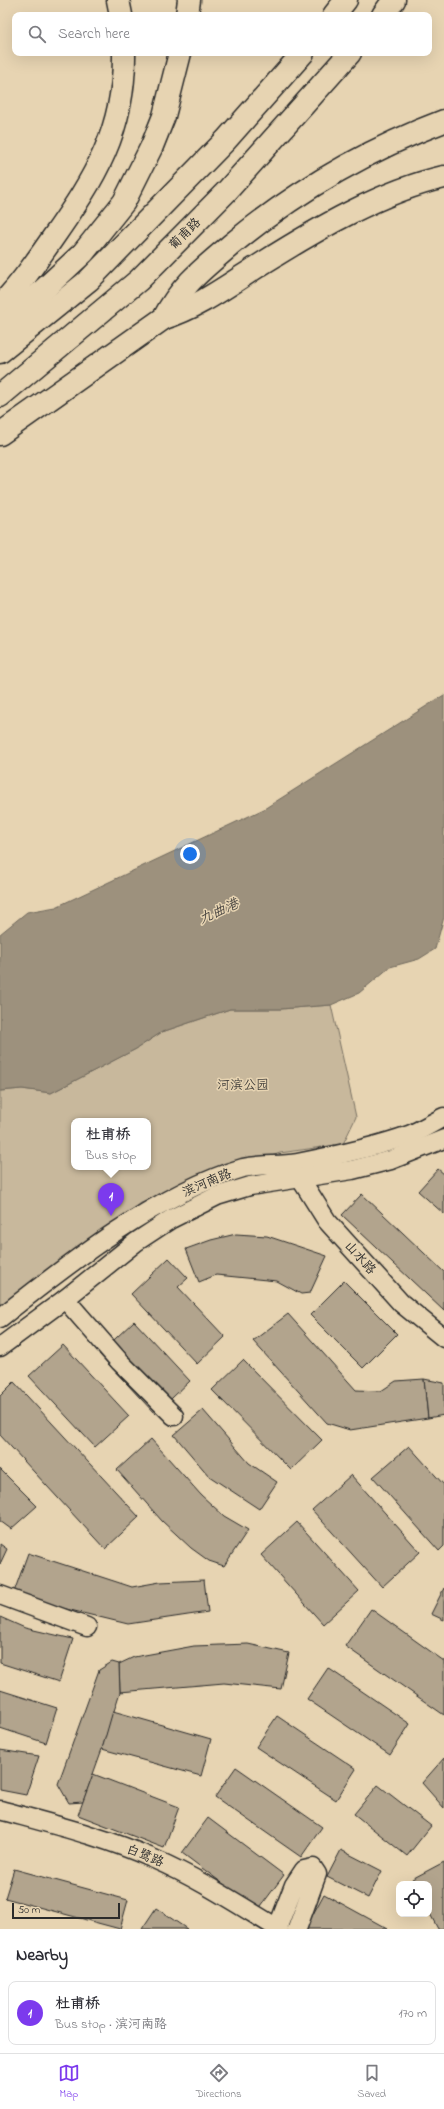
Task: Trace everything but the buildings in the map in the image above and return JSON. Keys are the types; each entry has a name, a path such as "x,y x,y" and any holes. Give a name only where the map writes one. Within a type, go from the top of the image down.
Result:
{"main road":[{"path":"118,0 120,12"},
{"path":"187,12 189,0"},
{"path":"336,12 346,0"},
{"path":"385,12 394,0"},
{"path":"0,306 18,287 95,174 114,128 123,95 124,56"},
{"path":"0,330 83,253 124,202 152,146 164,116 179,56"},
{"path":"0,352 89,280 226,140 299,56"},
{"name":"葡甫路","path":"0,396 139,280 226,192 347,56"},
{"path":"164,318 175,298 198,273 268,214 368,154 404,136 444,121"},
{"path":"0,434 164,318 186,311 272,257 340,219 405,189 444,177"}],"street":[{"name":"滨河南路","path":"0,1318 41,1285 150,1210 210,1179 245,1168 298,1171 345,1153 409,1134 444,1117"},
{"path":"0,1347 136,1242 178,1216 217,1196 298,1171 352,1170 390,1160 444,1139"},
{"name":"山水路","path":"298,1171 327,1221 400,1303 444,1338"},
{"path":"65,1298 120,1362 174,1416"},
{"path":"0,1595 88,1627"},
{"name":"白鹭路","path":"0,1810 96,1837 154,1858 193,1878 278,1929"},
{"name":"白鹭路","path":"0,1820 91,1847 145,1867 189,1887 260,1929"},
{"path":"278,1929 294,1885 304,1870 313,1868 317,1874 297,1929"}],"green space":[{"name":"河滨公园","path":"331,1005 356,1117 343,1144 280,1153 141,1203 0,1312 0,1091 22,1089 51,1093 136,1049 162,1032 230,1009 281,1009"}],"water":[{"name":"九曲港","path":"444,695 444,917 435,949 419,959 390,967 359,993 331,1005 281,1009 230,1009 162,1032 136,1049 51,1093 22,1089 0,1091 0,934 27,912 56,907 264,809"}],"place":[{"name":"杜甫桥","path":"111,1216"}]}
